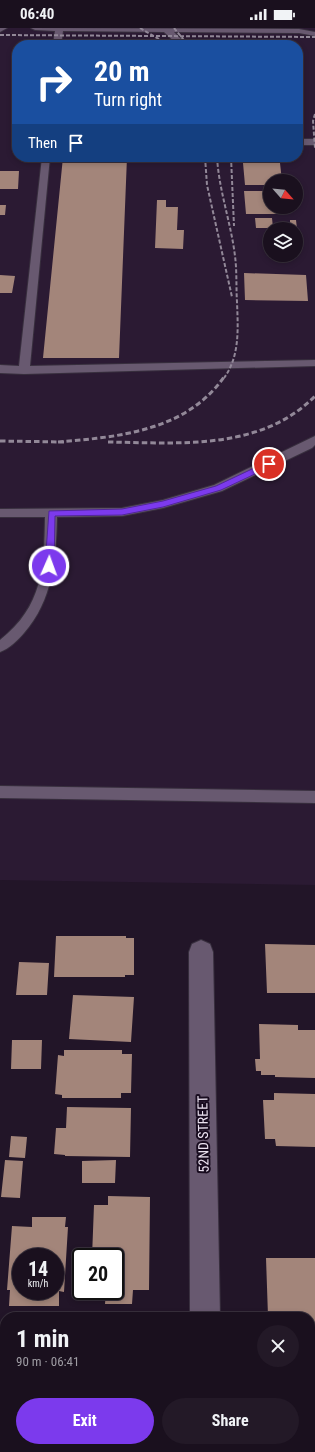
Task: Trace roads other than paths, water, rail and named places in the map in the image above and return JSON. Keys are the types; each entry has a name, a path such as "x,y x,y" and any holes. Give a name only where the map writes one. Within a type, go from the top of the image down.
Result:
{"street":[{"name":"52ND STREET","path":"201,952 205,1312"}],"lane":[{"path":"35,28 298,29 315,34"},
{"path":"58,40 59,28"},
{"path":"166,29 178,40"},
{"path":"303,142 315,142"},
{"path":"24,370 45,162"},
{"path":"0,369 24,370 315,364"},
{"path":"0,513 122,512 163,504 218,488 308,446 315,440"},
{"path":"0,647 13,638 29,621 42,593 49,566 52,513"},
{"path":"0,792 315,798"}],"railway":[{"path":"140,28 154,36"},
{"path":"174,28 181,36"},
{"path":"0,35 154,36"},
{"path":"154,36 181,36"},
{"path":"154,36 160,40"},
{"path":"181,36 315,37"},
{"path":"181,36 184,40"},
{"path":"315,114 313,121 315,148"},
{"path":"205,162 207,185 232,297"},
{"path":"217,162 236,262 238,322 237,342 233,361 224,378"},
{"path":"231,162 234,226"},
{"path":"59,442 127,433 150,428 171,420 191,409 208,395 224,377"},
{"path":"108,442 190,442 218,440 244,435 270,427 294,414 315,396"},
{"path":"0,441 59,442"},
{"path":"59,442 64,442"}]}
